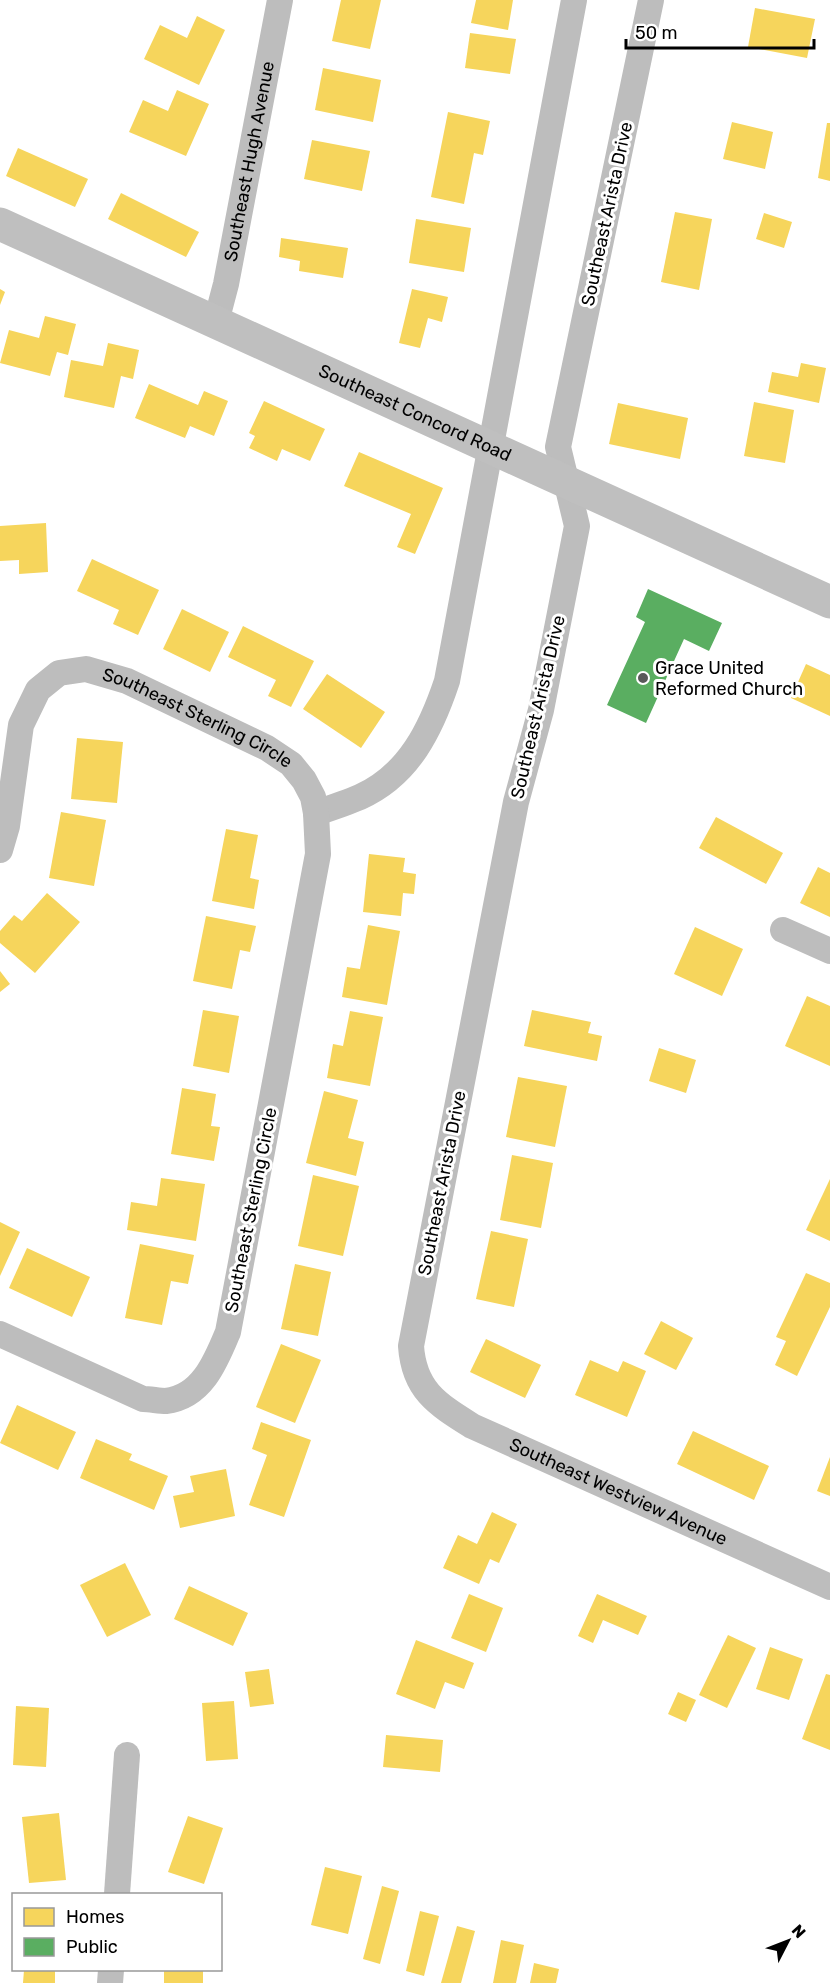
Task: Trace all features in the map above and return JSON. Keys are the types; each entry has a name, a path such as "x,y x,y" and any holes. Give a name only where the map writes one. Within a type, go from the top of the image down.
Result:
{"street":[{"name":"Southeast Hugh Avenue","path":"216,322 226,284 279,0"},
{"path":"316,813 362,796 394,776 422,742 434,718 447,681 574,0"},
{"name":"Southeast Arista Drive","path":"419,1380 414,1369 411,1346 516,802 541,710 577,526 558,447 651,0"},
{"name":"Southeast Concord Road","path":"0,224 830,602"},
{"name":"Southeast Sterling Circle","path":"0,850 7,826 21,724 38,690 60,673 86,669 127,681 267,748 291,765 304,780 313,797 316,813 318,854 228,1332 217,1359 206,1377 189,1394 166,1401 143,1399 0,1334"},
{"path":"783,930 830,951"},
{"name":"Southeast Westview Avenue","path":"419,1380 428,1394 472,1426 830,1587"},
{"path":"117,1893 127,1755"}],"building: Homes":[{"path":"341,0 381,0 370,49 332,41"},
{"path":"476,0 513,0 508,30 471,23"},
{"path":"755,8 815,19 807,58 748,47"},
{"path":"197,16 225,30 199,85 144,59 160,25 187,38"},
{"path":"470,33 516,39 510,74 465,68"},
{"path":"323,68 381,80 373,122 315,110"},
{"path":"177,90 209,104 186,156 129,132 143,100 168,111"},
{"path":"448,112 490,121 483,155 474,153 464,204 431,197"},
{"path":"732,122 773,132 765,169 723,159"},
{"path":"827,123 830,123 830,181 818,178"},
{"path":"312,140 370,151 362,191 304,179"},
{"path":"18,148 88,179 75,207 6,176"},
{"path":"121,193 199,232 186,257 108,219"},
{"path":"675,212 712,219 699,290 661,282"},
{"path":"764,213 792,222 784,248 756,239"},
{"path":"416,219 471,228 464,272 409,263"},
{"path":"281,238 348,248 343,278 299,271 300,261 279,257"},
{"path":"0,289 5,292 0,305"},
{"path":"412,289 448,297 442,322 428,318 420,348 399,343"},
{"path":"45,316 76,324 68,355 57,352 50,376 0,363 9,330 39,338"},
{"path":"108,343 139,350 133,379 121,376 114,408 64,397 71,360 103,366"},
{"path":"801,363 826,368 819,403 768,392 772,372 798,377"},
{"path":"149,384 198,405 204,391 228,401 214,436 190,426 185,438 135,418"},
{"path":"264,401 325,429 310,461 282,449 277,461 249,448 255,436 249,433"},
{"path":"754,402 794,410 785,463 744,456"},
{"path":"618,403 688,418 680,459 609,444"},
{"path":"359,452 443,488 415,554 397,547 411,514 344,486"},
{"path":"46,523 48,572 19,574 19,560 0,561 0,526"},
{"path":"92,559 159,590 138,635 113,624 119,610 77,591"},
{"path":"182,609 229,632 210,672 163,649"},
{"path":"243,626 314,661 291,707 268,696 276,680 228,657"},
{"path":"806,664 830,675 830,716 791,698"},
{"path":"327,674 385,712 361,748 303,709"},
{"path":"77,738 123,742 117,803 71,799"},
{"path":"61,812 106,820 94,886 49,878"},
{"path":"716,817 783,853 766,884 699,848"},
{"path":"226,829 258,835 250,878 259,880 254,909 212,901"},
{"path":"369,854 405,858 403,872 416,874 414,894 403,893 401,916 363,912"},
{"path":"818,867 830,873 830,917 800,903"},
{"path":"47,893 80,922 35,973 0,943 0,931 14,915 22,921"},
{"path":"206,916 256,926 250,952 240,950 232,989 193,981"},
{"path":"368,925 400,931 387,1005 342,997 347,967 360,969"},
{"path":"695,927 743,949 722,996 674,974"},
{"path":"0,971 10,984 0,992"},
{"path":"807,996 830,1006 830,1066 785,1046"},
{"path":"203,1010 239,1016 229,1073 193,1066"},
{"path":"532,1010 591,1022 588,1033 602,1036 597,1061 524,1046"},
{"path":"350,1011 383,1017 370,1086 327,1078 333,1044 343,1046"},
{"path":"659,1048 696,1060 686,1093 649,1081"},
{"path":"518,1077 567,1086 555,1147 506,1137"},
{"path":"182,1088 216,1094 211,1126 220,1127 214,1161 171,1154"},
{"path":"324,1091 358,1100 348,1138 364,1142 356,1176 306,1163"},
{"path":"512,1155 553,1163 541,1228 500,1220"},
{"path":"313,1175 359,1186 343,1256 298,1246"},
{"path":"161,1178 205,1184 196,1241 127,1230 131,1202 157,1206"},
{"path":"830,1179 830,1241 806,1230"},
{"path":"0,1222 20,1232 0,1276"},
{"path":"491,1231 528,1239 514,1307 476,1299"},
{"path":"140,1244 194,1255 188,1284 171,1281 162,1325 125,1318"},
{"path":"27,1248 90,1277 72,1317 9,1288"},
{"path":"295,1264 331,1272 318,1336 281,1329"},
{"path":"806,1273 830,1283 830,1307 797,1376 775,1365 786,1341 776,1337"},
{"path":"661,1321 693,1338 676,1370 644,1354"},
{"path":"486,1339 541,1365 525,1398 470,1372"},
{"path":"281,1344 321,1360 295,1423 256,1407"},
{"path":"590,1360 618,1372 623,1361 646,1371 627,1417 575,1395"},
{"path":"17,1405 76,1432 58,1470 0,1443"},
{"path":"261,1422 311,1440 284,1517 249,1505 267,1455 252,1449"},
{"path":"693,1431 769,1466 754,1500 677,1464"},
{"path":"96,1439 132,1454 129,1460 168,1476 154,1510 80,1478"},
{"path":"830,1457 830,1496 817,1491"},
{"path":"226,1469 235,1516 180,1528 173,1496 194,1492 190,1476"},
{"path":"492,1512 517,1524 499,1563 490,1559 479,1584 443,1568 458,1535 477,1544"},
{"path":"125,1563 151,1615 107,1637 80,1585"},
{"path":"189,1586 248,1613 233,1646 174,1619"},
{"path":"469,1594 503,1608 486,1652 451,1638"},
{"path":"597,1594 647,1616 638,1635 603,1620 593,1643 578,1636"},
{"path":"728,1635 756,1648 727,1708 699,1695"},
{"path":"416,1640 474,1663 464,1689 445,1682 435,1709 396,1694"},
{"path":"770,1647 803,1659 789,1700 756,1689"},
{"path":"269,1669 274,1704 250,1707 245,1672"},
{"path":"826,1674 830,1675 830,1750 802,1739"},
{"path":"678,1692 696,1700 686,1722 668,1714"},
{"path":"234,1701 238,1759 206,1761 202,1703"},
{"path":"16,1706 49,1708 46,1767 13,1765"},
{"path":"386,1735 443,1740 440,1772 383,1767"},
{"path":"59,1813 66,1880 29,1883 22,1817"},
{"path":"188,1816 223,1828 204,1884 168,1872"},
{"path":"325,1867 362,1876 348,1934 311,1925"},
{"path":"382,1886 399,1891 380,1964 363,1959"},
{"path":"420,1911 439,1916 424,1976 406,1971"},
{"path":"457,1926 475,1931 461,1983 441,1983"},
{"path":"501,1940 524,1945 516,1983 493,1983"},
{"path":"534,1963 559,1969 556,1983 530,1983"},
{"path":"24,1971 55,1971 55,1983 23,1983"},
{"path":"164,1971 203,1971 203,1983 164,1983"}],"building: Public":[{"name":"Grace United Reformed Church","path":"648,589 722,623 709,651 684,639 646,723 607,705 645,622 636,617"}],"place":[{"name":"Grace United Reformed Church","path":"643,678"}]}
